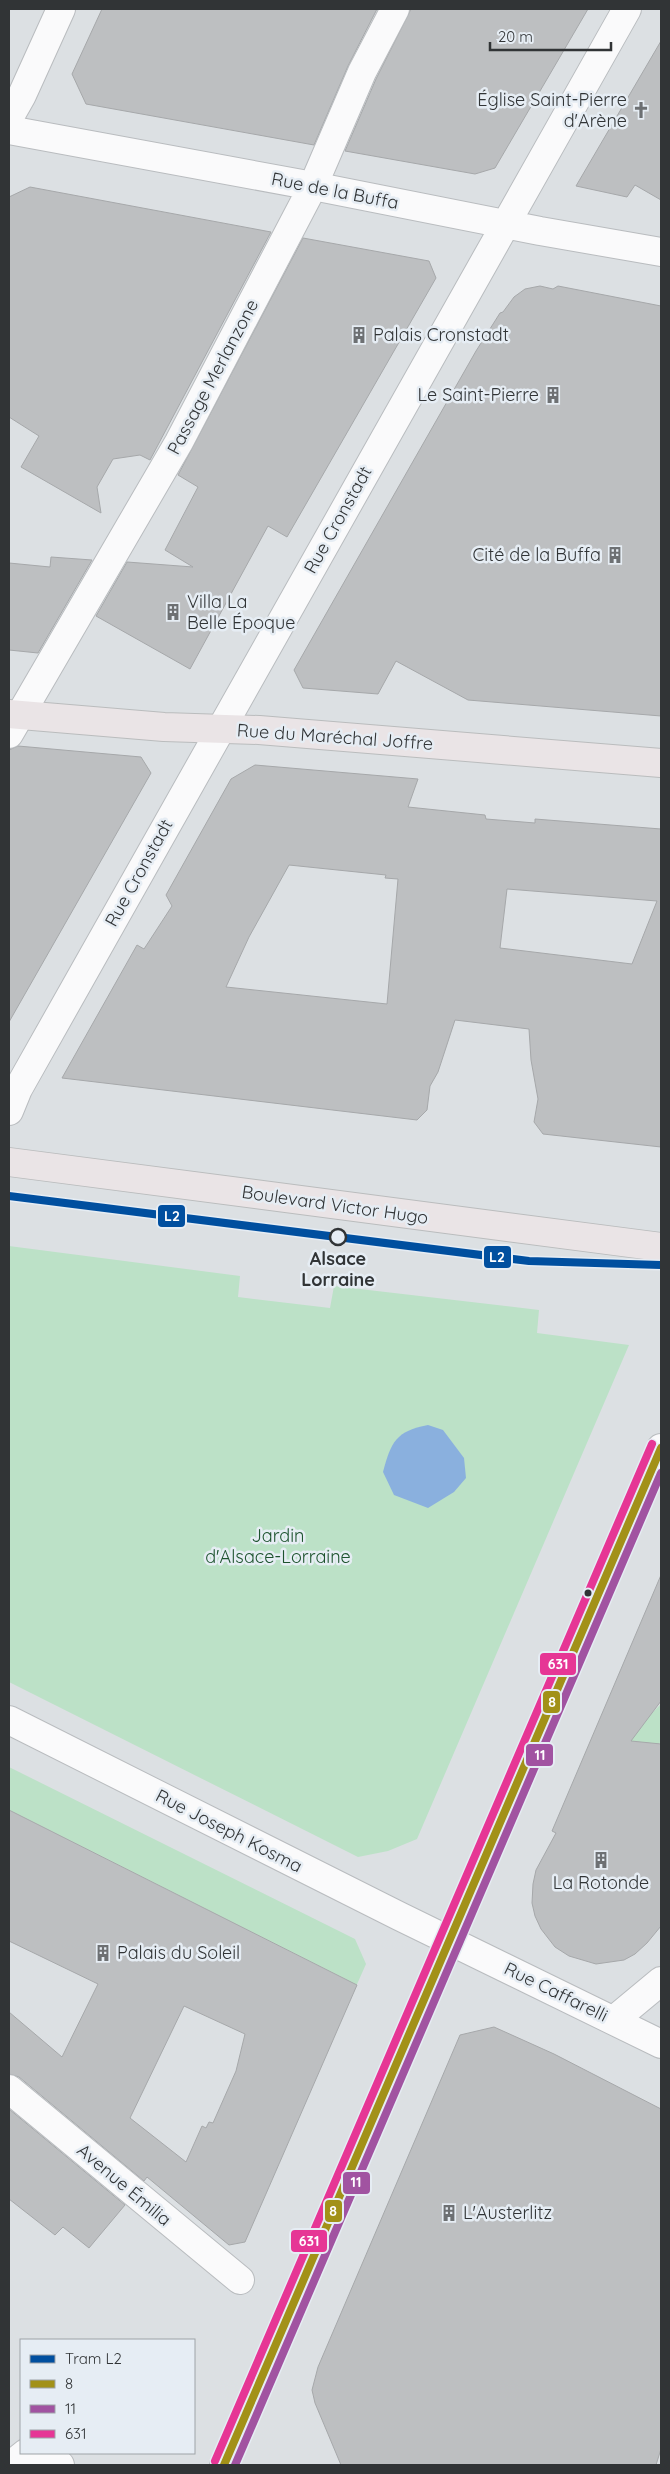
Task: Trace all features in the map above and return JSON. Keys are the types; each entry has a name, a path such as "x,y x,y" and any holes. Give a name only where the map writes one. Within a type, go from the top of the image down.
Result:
{"main road":[{"name":"Rue du Maréchal Joffre","path":"12,721 220,728 661,763"},
{"name":"Boulevard Victor Hugo","path":"9,1162 661,1247"}],"street":[{"path":"9,118 22,95 61,9"},
{"name":"Passage Merlanzone","path":"12,721 179,442 313,186 362,72 395,9"},
{"name":"Rue Cronstadt","path":"9,1111 23,1081 220,728 627,9"},
{"name":"Rue de la Buffa","path":"9,130 661,252"},
{"path":"224,2465 661,1448"},
{"name":"Rue Joseph Kosma","path":"9,1720 450,1940"},
{"name":"Rue Caffarelli","path":"450,1940 661,2044"},
{"path":"614,2020 661,1981"},
{"name":"Avenue Émilia","path":"9,2089 240,2280"},
{"path":"11,2465 25,2454"},
{"path":"33,2454 60,2465"}],"green space":[{"name":"Jardin d'Alsace-Lorraine","path":"9,1246 240,1276 238,1297 330,1308 334,1286 539,1310 537,1333 629,1345 417,1839 388,1851 358,1857 9,1682"},
{"path":"661,1704 661,1741 636,1775 638,1783 661,1807 661,1838 638,1822 611,1754"},
{"path":"9,1767 355,1939 366,1964 354,1991 349,1981 9,1810"}],"water":[{"path":"428,1425 443,1430 464,1458 466,1478 454,1492 428,1508 394,1495 383,1472 392,1446 397,1440 409,1431"}],"building":[{"path":"102,9 377,9 348,66 314,145 86,104 72,74"},
{"path":"411,9 588,9 495,168 475,174 345,151 376,79"},
{"name":"Église Saint-Pierre d'Arène","path":"661,41 661,200 635,185 627,197 576,186"},
{"path":"30,187 271,232 150,460 140,455 113,459 97,487 101,513 21,467 39,436 9,417 9,197"},
{"path":"303,238 429,261 436,278 287,537 268,526 190,669 96,616 127,562 193,567 165,550 198,487 178,475"},
{"path":"540,286 553,289 558,286 661,306 661,716 468,700 396,661 378,694 303,688 294,670 476,351 500,313 503,312 514,297 525,289"},
{"path":"51,557 92,560 38,653 9,650 9,563 50,567"},
{"path":"18,746 141,757 151,773 9,1022 9,750"},
{"path":"255,765 418,779 408,807 485,815 486,819 535,823 535,819 661,829 661,1147 543,1134 534,1122 538,1099 531,1060 529,1029 455,1020 438,1072 430,1086 427,1110 417,1120 62,1078 137,945 144,949 172,906 166,895 231,779","holes":["289,865 386,875 385,878 398,879 387,1004 226,987 249,937","507,889 520,890 657,901 632,964 500,948"]},
{"name":"La Rotonde","path":"661,1575 661,1701 631,1741 661,1744 661,1926 635,1954 624,1960 596,1964 569,1956 555,1947 541,1929 535,1916 532,1903 533,1884 536,1870 556,1833 552,1831"},
{"path":"9,1810 357,1985 245,2242 229,2245 147,2177 144,2181 19,2077 9,2074 9,2012 62,2057 98,1984 9,1941","holes":["184,2006 245,2034 236,2071 213,2123 209,2122 206,2128 202,2126 186,2162 130,2118"]},
{"path":"494,2027 554,2054 661,2109 661,2449 656,2465 341,2465 315,2403 312,2390 318,2367 460,2035"},
{"path":"9,2109 125,2205 89,2248 63,2227 55,2235 9,2199"}],"tram line":[{"name":"L2","path":"9,1196 529,1261 661,1265"}],"transit line":[{"name":"631","path":"215,2461 652,1444"},
{"name":"8","path":"224,2465 661,1448"},
{"name":"11","path":"235,2465 661,1473"}],"place":[{"name":"Église Saint-Pierre d'Arène","path":"641,110"},
{"name":"Palais Cronstadt","path":"359,335"},
{"name":"Le Saint-Pierre","path":"553,395"},
{"name":"Cité de la Buffa","path":"615,555"},
{"name":"Villa La Belle Époque","path":"173,612"},
{"name":"Alsace Lorraine","path":"338,1237"},
{"name":"La Rotonde","path":"601,1860"},
{"name":"Palais du Soleil","path":"103,1953"},
{"name":"L'Austerlitz","path":"449,2213"}]}
